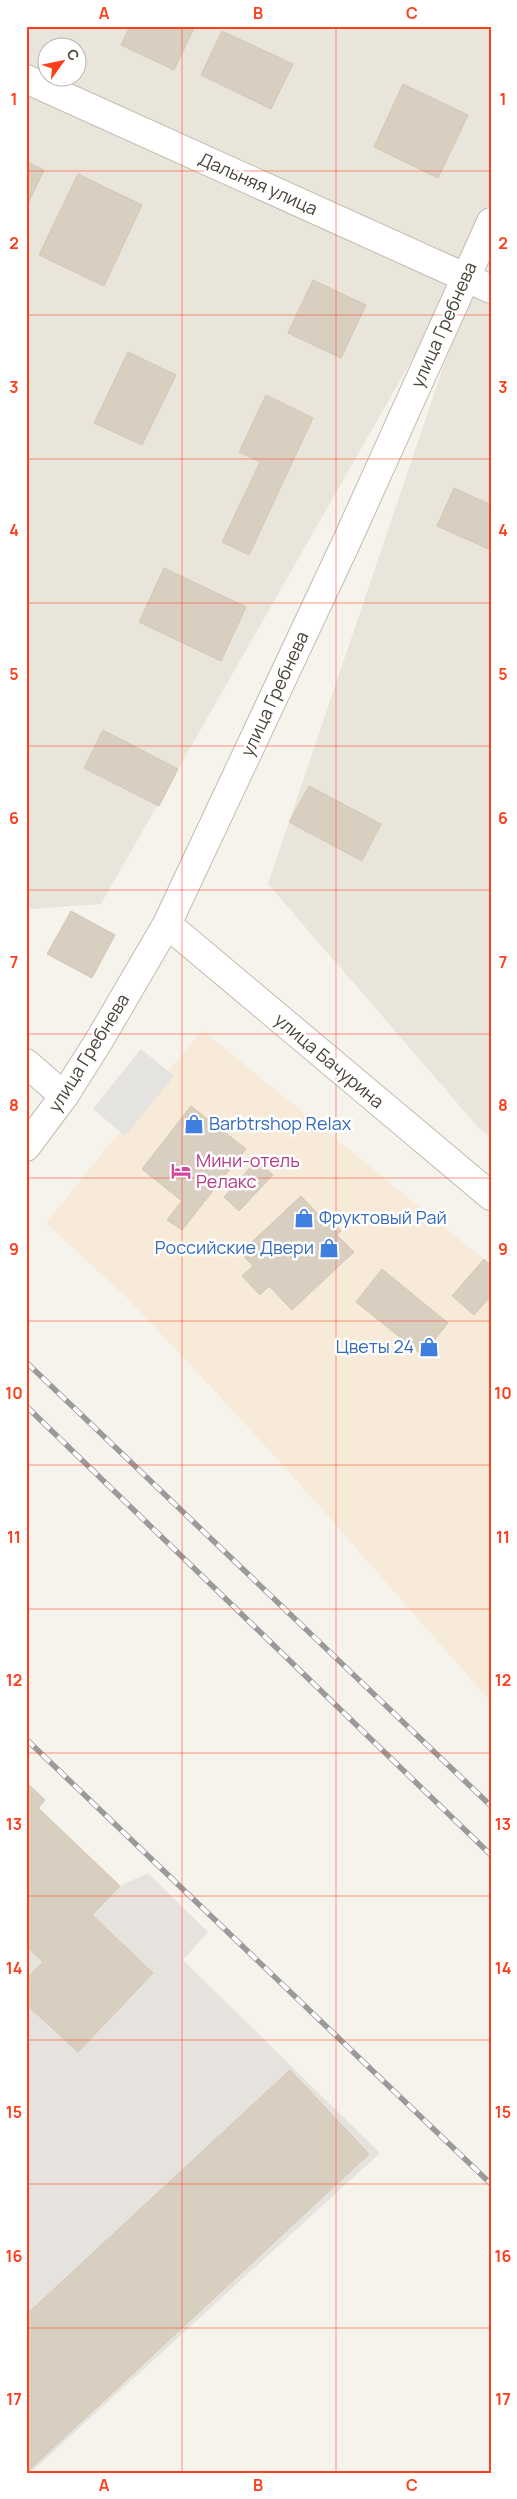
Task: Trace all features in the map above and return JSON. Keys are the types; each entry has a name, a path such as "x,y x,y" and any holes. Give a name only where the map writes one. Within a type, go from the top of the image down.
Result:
{"street":[{"name":"Дальняя улица","path":"26,79 491,289"},
{"name":"улица Гребнева","path":"26,1147 64,1096 167,924 346,542 491,222"},
{"name":"улица Бачурина","path":"167,924 491,1196"},
{"path":"26,1063 64,1096"}],"shaded area":[{"path":"26,26 491,26 491,200 460,267 64,88 88,88 88,38 38,38 38,76 26,71"},
{"path":"26,87 457,281 101,904 31,909 26,906"},
{"path":"470,288 491,298 491,1137 478,1127 268,884"},
{"path":"202,1030 491,1265 491,1702 298,1482 213,1389 127,1298 46,1223"},
{"path":"141,1049 174,1076 125,1136 93,1109"},
{"path":"26,1782 45,1800 39,1808 120,1886 148,1873 208,1932 183,1960 380,2153 30,2473 26,2473"}],"building":[{"path":"130,26 195,26 174,70 121,45"},
{"path":"222,31 293,64 271,109 201,75"},
{"path":"403,84 468,115 438,178 374,147"},
{"path":"26,161 44,170 26,208"},
{"path":"78,174 142,205 104,286 39,255"},
{"path":"313,280 366,305 341,358 288,333"},
{"path":"128,352 176,375 142,445 94,423"},
{"path":"266,395 313,418 249,555 222,542 260,462 239,452"},
{"path":"454,488 491,505 491,550 437,526"},
{"path":"164,568 246,607 221,661 139,622"},
{"path":"103,730 178,769 159,806 84,768"},
{"path":"309,786 381,824 362,861 289,822"},
{"path":"71,911 115,935 92,978 47,954"},
{"path":"191,1106 246,1149 182,1230 167,1220 182,1201 142,1169"},
{"path":"257,1160 273,1175 239,1211 224,1197"},
{"path":"301,1196 320,1216 324,1212 341,1231 337,1235 354,1252 292,1310 269,1286 260,1295 242,1276 253,1266 240,1253"},
{"path":"484,1259 491,1266 491,1296 474,1315 452,1296"},
{"path":"382,1269 448,1323 422,1355 356,1302"},
{"path":"26,1782 45,1800 38,1808 120,1886 92,1915 153,1973 78,2052 26,2004 26,1980 43,1962 26,1946"},
{"path":"290,2070 369,2154 26,2473 26,2315"}],"railway":[{"path":"26,1362 491,1806"},
{"path":"26,1406 491,1855"},
{"path":"26,1739 491,2184"}],"place":[{"name":"Barbtrshop Relax","path":"194,1124"},
{"name":"Мини-отель Релакс","path":"181,1171"},
{"name":"Фруктовый Рай","path":"304,1218"},
{"name":"Российские Двери","path":"329,1248"},
{"name":"Цветы 24","path":"429,1347"}]}
